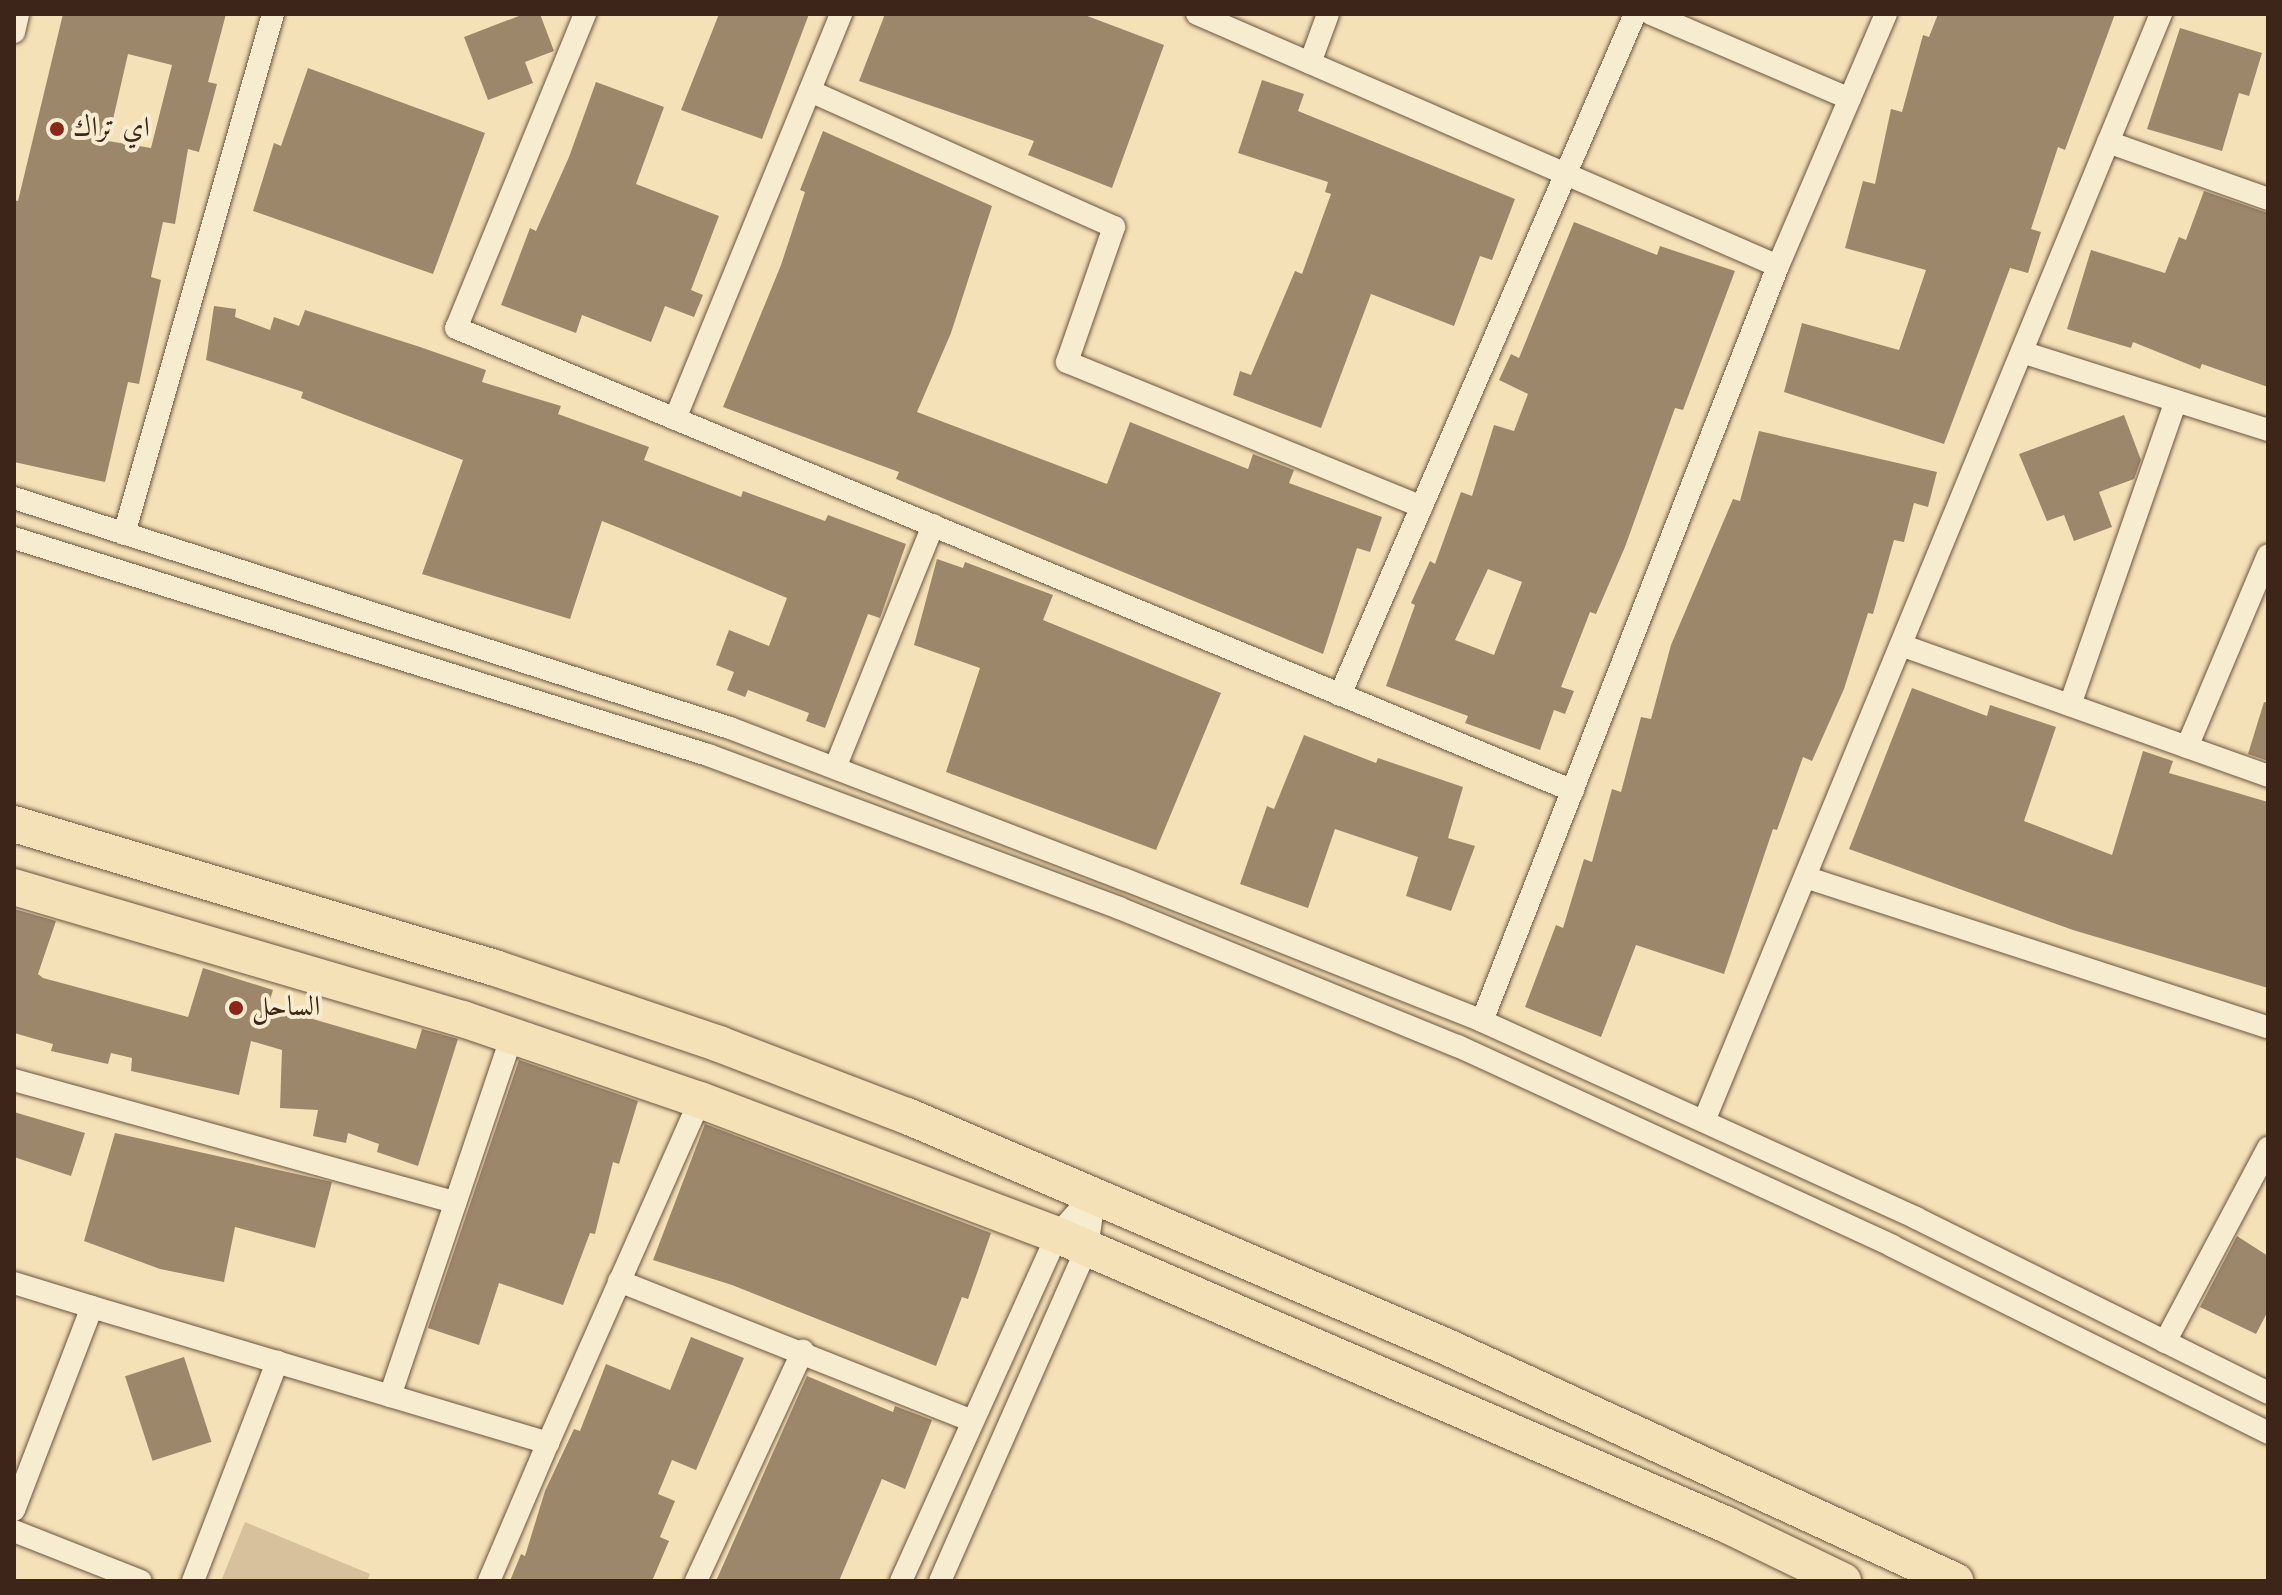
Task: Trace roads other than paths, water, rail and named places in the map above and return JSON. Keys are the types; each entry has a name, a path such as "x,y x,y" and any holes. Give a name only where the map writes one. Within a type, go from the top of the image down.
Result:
{"main road":[{"path":"14,824 480,963 719,1044 1095,1193 1459,1352 1955,1581"},
{"path":"14,887 512,1036 700,1100 1072,1241 1727,1525 1843,1581"}],"street":[{"path":"14,32 18,14"},
{"path":"124,534 273,14"},
{"path":"585,14 456,328 1573,791"},
{"path":"675,419 841,14"},
{"path":"1197,14 1778,266"},
{"path":"1310,63 1328,14"},
{"path":"1340,695 1635,14"},
{"path":"1651,14 1850,99"},
{"path":"1482,1021 1778,266 1886,14"},
{"path":"1704,1121 2161,14"},
{"path":"810,91 1114,227 1067,362 1422,507"},
{"path":"2108,142 2268,199"},
{"path":"2022,352 2268,430"},
{"path":"2070,705 2176,401"},
{"path":"14,498 730,728 1482,1021 1916,1218 2268,1393"},
{"path":"835,768 933,525"},
{"path":"14,538 708,755 1119,908 1458,1046 1892,1246 2268,1433"},
{"path":"2187,747 2268,555"},
{"path":"1901,645 2268,776"},
{"path":"1805,877 2268,1027"},
{"path":"390,1396 512,1036"},
{"path":"14,1080 455,1202"},
{"path":"489,1581 700,1100"},
{"path":"2165,1342 2268,1148"},
{"path":"901,1581 972,1421 1072,1241 1095,1193"},
{"path":"940,1581 1072,1241 1095,1193"},
{"path":"619,1281 803,1351 972,1421"},
{"path":"14,1283 548,1443"},
{"path":"14,1510 92,1307"},
{"path":"696,1581 803,1351"},
{"path":"193,1581 277,1362"},
{"path":"14,1531 141,1581"}],"place":[{"name":"اي تراك","path":"57,129"},
{"name":"الساحل","path":"236,1008"}]}
